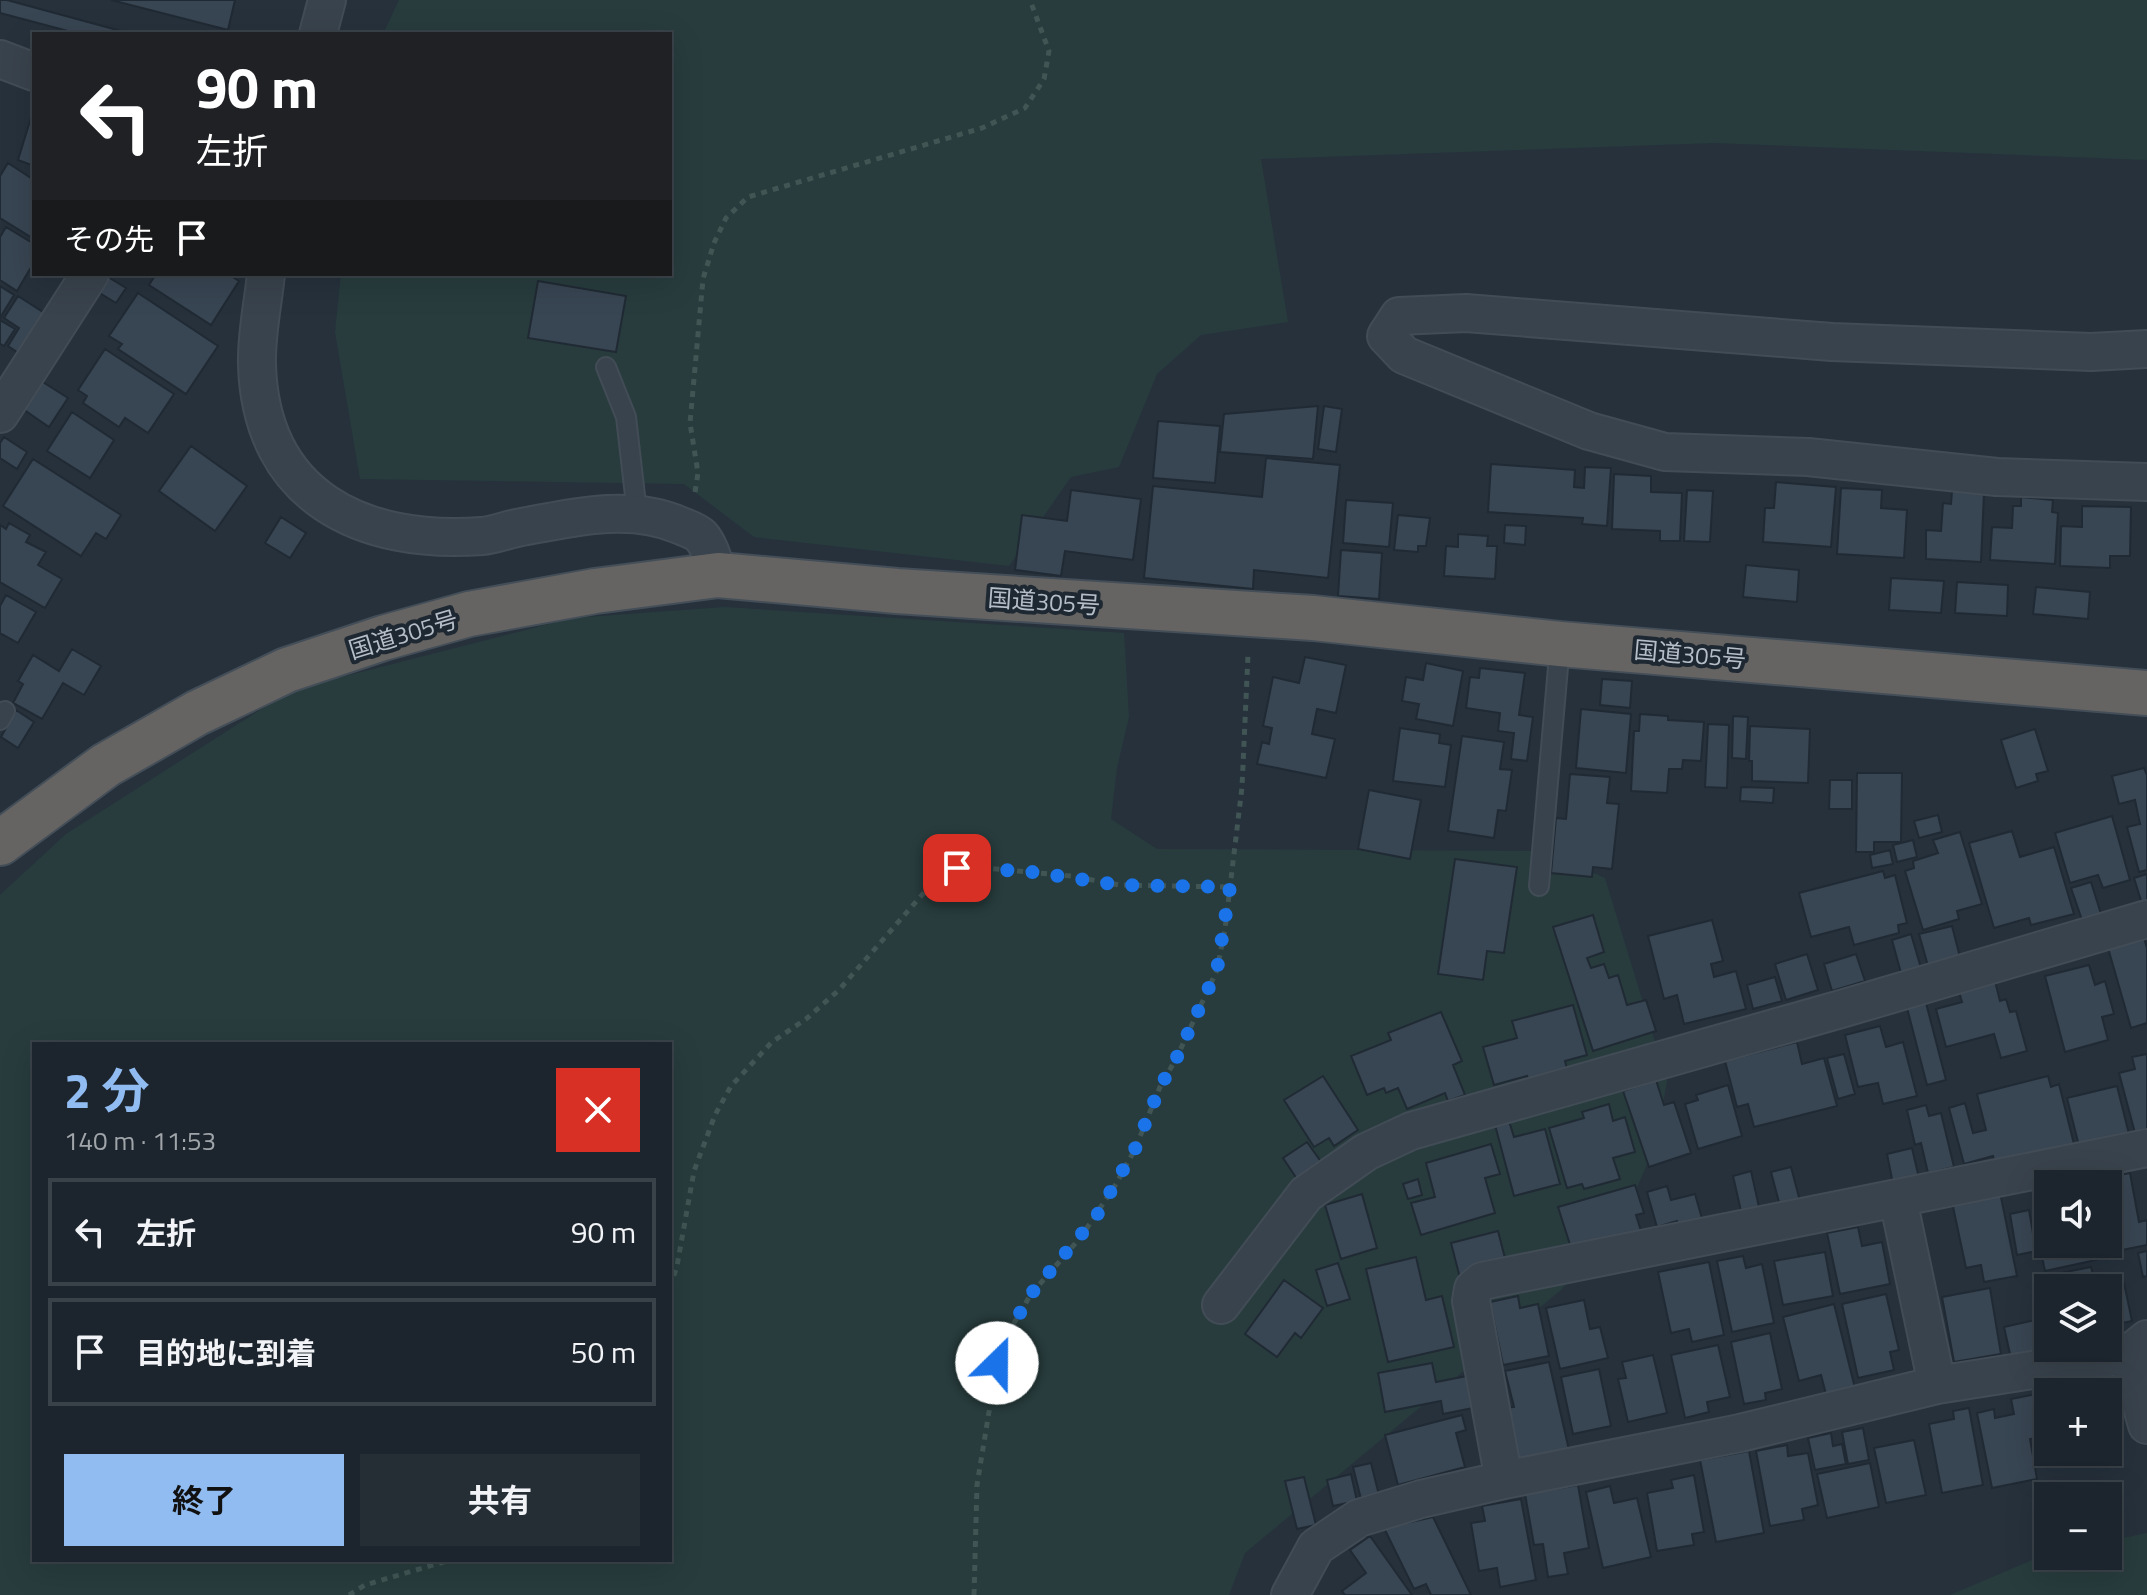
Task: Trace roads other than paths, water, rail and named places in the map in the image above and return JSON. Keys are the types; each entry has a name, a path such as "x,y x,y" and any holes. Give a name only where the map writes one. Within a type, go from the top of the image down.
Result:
{"highway":[{"name":"国道305号","path":"0,843 106,765 197,713 287,670 469,614 595,591 718,575 897,591 1313,618 1560,644 2147,693"}],"street":[{"path":"319,32 327,0"},
{"path":"0,59 32,71"},
{"path":"0,414 89,276"},
{"path":"266,276 257,365 263,407 276,446 288,468 309,492 337,513 374,526 423,535 468,536 637,513 663,518 701,536 711,552 718,575"},
{"path":"2147,349 2091,352 1832,342 1466,313 1399,316 1386,336 1404,355 1589,431 1665,452 1808,457 1997,477 2147,482"},
{"path":"1221,1305 1306,1194 1366,1152 1411,1131 2147,919"},
{"path":"1504,1480 1471,1301 1473,1289 1482,1281 2147,1148"},
{"path":"1898,1199 1937,1385"},
{"path":"1290,1595 1316,1547 1359,1518 1421,1499 1740,1433 1937,1385 2137,1347 2147,1425"}],"lane":[{"path":"606,367 626,417 637,513"},
{"path":"1539,886 1560,644"}]}
